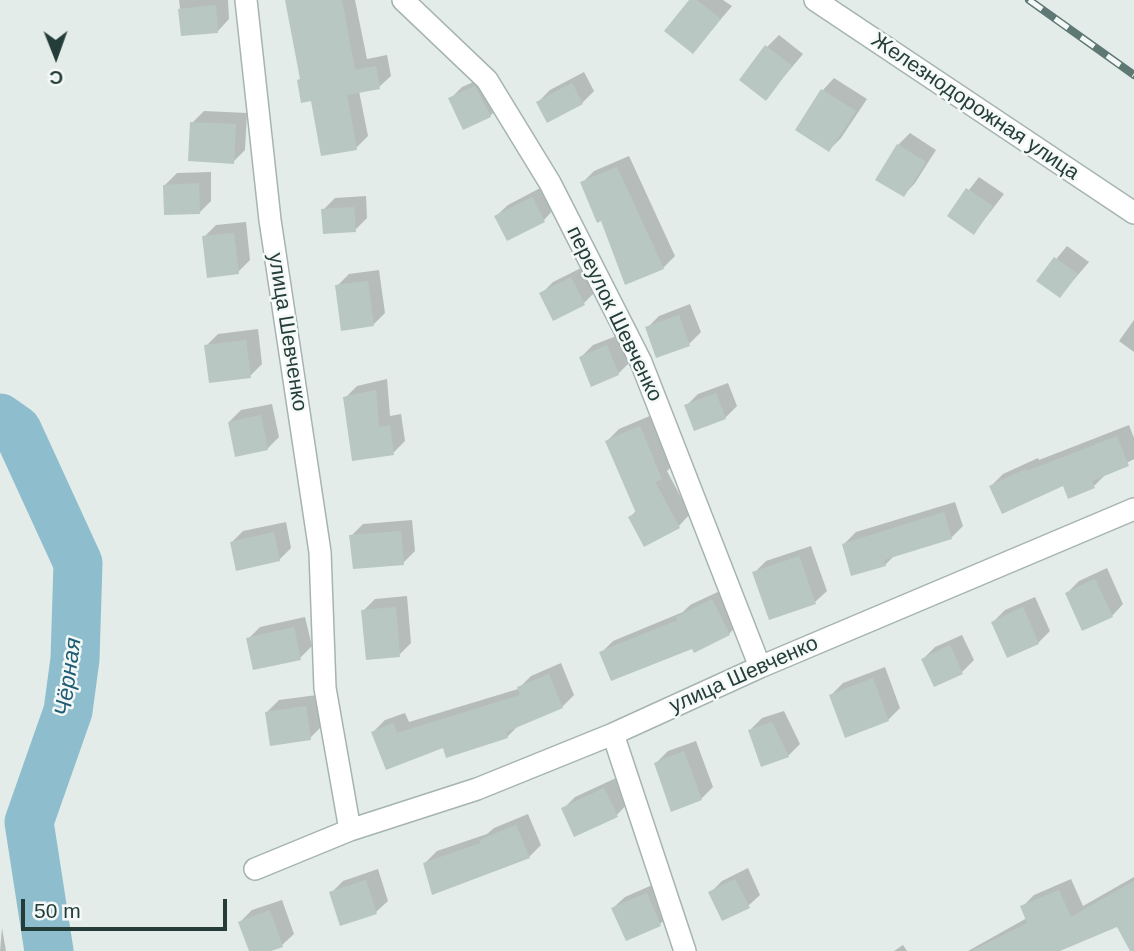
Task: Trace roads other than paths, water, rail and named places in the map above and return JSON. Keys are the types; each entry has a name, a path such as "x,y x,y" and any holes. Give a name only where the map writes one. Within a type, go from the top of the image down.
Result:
{"street":[{"name":"улица Шевченко","path":"246,0 270,220 320,552 325,688 350,830"},
{"name":"переулок Шевченко","path":"403,0 487,80 550,183 641,362 760,667"},
{"name":"Железнодорожная улица","path":"815,0 1134,214"},
{"name":"улица Шевченко","path":"255,869 350,830 477,789 613,734 760,667 1134,509"},
{"path":"613,734 685,951"}],"waterway":[{"name":"Чёрная","path":"0,418 17,430 78,563 75,659 68,711 29,822 49,951"}],"railway":[{"path":"1029,0 1134,75"}]}
